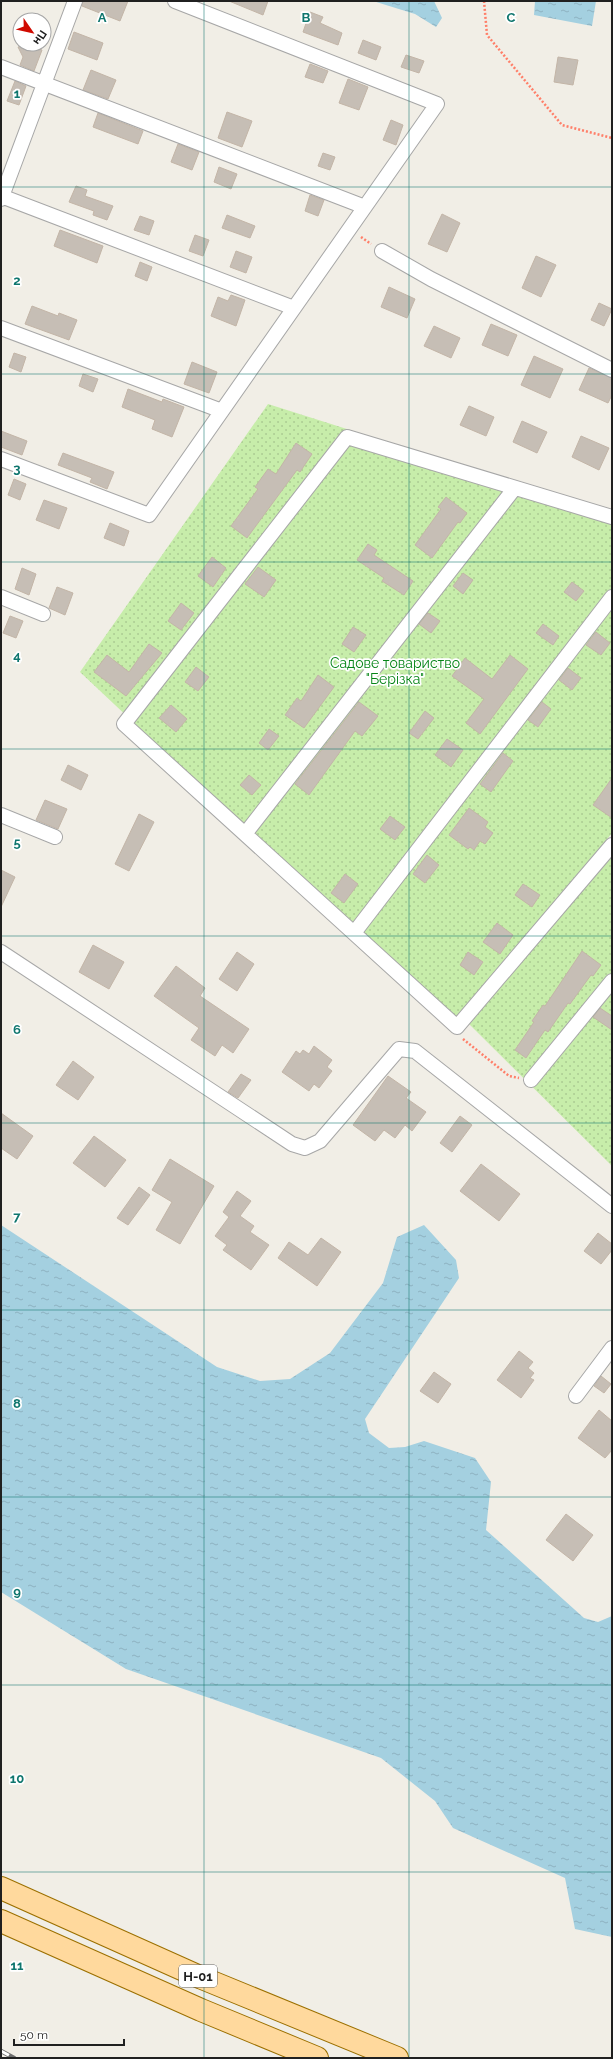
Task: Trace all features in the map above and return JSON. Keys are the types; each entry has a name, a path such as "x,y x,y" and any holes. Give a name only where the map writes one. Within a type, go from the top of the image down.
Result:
{"main road":[{"name":"Н-01","path":"1,1888 202,1978 397,2058"},
{"name":"Н-01","path":"1,1921 200,2010 317,2058"}],"street":[{"path":"75,1 1,197 294,308"},
{"path":"1,459 149,515 437,104 175,1"},
{"path":"1,67 365,207"},
{"path":"382,251 431,279 612,370"},
{"path":"1,328 222,411"},
{"path":"612,517 514,489 347,437 124,724 457,1027 612,845"},
{"path":"245,834 514,489"},
{"path":"1,597 43,614"},
{"path":"354,933 612,597"},
{"path":"1,815 55,837"},
{"path":"1,952 292,1144 305,1148 320,1141 399,1049 415,1050 612,1206"},
{"path":"531,1080 612,981"},
{"path":"576,1396 612,1348"}],"path":[{"path":"484,1 487,35 562,125 612,138"},
{"path":"350,229 382,251"},
{"path":"457,1027 463,1040 509,1076 531,1080"}],"green space":[{"name":"Садове товариство \"Берізка\"","path":"268,404 612,513 612,833 457,1027 80,672"},
{"path":"612,850 612,1166 468,1023"}],"water":[{"path":"373,1 434,1 442,18 436,27 415,14"},
{"path":"535,1 596,1 592,26 534,15"},
{"path":"1,1225 217,1367 260,1381 290,1379 330,1353 383,1283 397,1237 424,1225 456,1260 459,1278 365,1419 369,1433 389,1448 405,1447 424,1441 475,1458 491,1482 486,1530 584,1618 598,1622 612,1616 612,1937 575,1929 565,1878 453,1828 435,1801 381,1758 126,1669 1,1592"}],"building":[{"path":"83,1 128,1 120,21 82,6"},
{"path":"229,1 268,1 263,15"},
{"path":"310,12 323,17 320,23 342,33 338,45 303,32"},
{"path":"74,32 103,43 97,60 68,49"},
{"path":"363,40 381,47 376,60 358,53"},
{"path":"20,52 41,52 34,71 20,65 23,57"},
{"path":"406,55 424,61 419,73 401,67"},
{"path":"558,57 578,60 573,85 554,82"},
{"path":"310,64 328,71 323,83 305,77"},
{"path":"91,70 116,80 108,99 83,90"},
{"path":"348,79 368,87 359,110 339,103"},
{"path":"15,81 26,86 19,105 7,101"},
{"path":"227,112 252,121 242,147 218,138"},
{"path":"98,113 143,131 138,144 93,127"},
{"path":"391,120 403,125 396,145 383,140"},
{"path":"178,144 199,152 192,170 171,162"},
{"path":"323,153 335,157 330,170 318,166"},
{"path":"219,167 237,174 231,189 214,182"},
{"path":"76,186 87,190 85,196 113,206 107,220 93,215 94,211 69,202"},
{"path":"310,195 324,200 318,216 305,211"},
{"path":"442,214 460,223 447,252 428,244"},
{"path":"227,215 255,226 250,238 222,228"},
{"path":"140,216 154,221 149,235 134,230"},
{"path":"60,230 103,246 97,263 54,246"},
{"path":"195,235 209,240 203,256 189,251"},
{"path":"236,251 252,257 246,273 230,267"},
{"path":"536,256 556,265 541,297 522,288"},
{"path":"140,262 152,267 147,281 135,276"},
{"path":"389,287 415,299 407,318 381,307"},
{"path":"231,295 245,300 236,326 211,316 218,297 228,301"},
{"path":"599,303 612,309 604,326 591,320"},
{"path":"32,306 58,316 59,313 77,320 69,340 25,324"},
{"path":"491,324 517,335 508,356 482,345"},
{"path":"434,326 460,338 451,358 424,346"},
{"path":"14,353 26,357 21,372 9,367"},
{"path":"534,356 563,369 550,398 521,385"},
{"path":"192,362 217,372 209,393 184,384"},
{"path":"589,368 612,378 612,395 608,403 579,390"},
{"path":"83,374 98,379 93,392 79,386"},
{"path":"128,389 162,402 163,399 184,407 172,437 152,429 155,420 122,407"},
{"path":"469,406 494,417 486,436 460,425"},
{"path":"522,421 547,432 537,453 513,442"},
{"path":"1,431 27,441 22,455 1,447"},
{"path":"581,436 609,448 599,470 572,457"},
{"path":"296,443 312,454 300,472 297,470 247,538 231,526 258,489 255,487 268,469 276,474"},
{"path":"63,453 114,472 107,489 90,482 92,478 58,465"},
{"path":"14,479 26,484 20,500 8,495"},
{"path":"446,497 467,513 460,523 458,522 432,558 415,545 441,509 438,507"},
{"path":"44,500 67,508 59,529 36,520"},
{"path":"110,523 129,531 124,546 104,538"},
{"path":"368,544 377,550 374,555 413,581 404,595 382,581 384,578 357,560"},
{"path":"212,557 226,568 213,587 198,576"},
{"path":"258,567 276,580 264,597 245,584"},
{"path":"22,568 36,574 29,595 15,589"},
{"path":"463,573 473,580 463,594 453,586"},
{"path":"572,582 584,591 576,601 564,592"},
{"path":"57,587 73,593 65,615 49,608"},
{"path":"181,603 194,613 181,630 168,621"},
{"path":"428,613 440,621 431,633 419,624"},
{"path":"10,616 23,621 16,638 3,633"},
{"path":"543,624 559,636 553,645 536,633"},
{"path":"353,627 366,635 354,652 342,644"},
{"path":"596,632 610,643 601,655 586,645"},
{"path":"149,644 162,653 126,696 94,672 107,655 129,672"},
{"path":"510,655 528,669 480,734 466,723 484,699 452,676 465,658 492,679"},
{"path":"196,667 209,677 198,691 185,682"},
{"path":"568,668 581,678 572,690 559,680"},
{"path":"318,675 334,687 304,728 285,715 297,698 301,701"},
{"path":"359,702 378,716 362,736 355,731 309,795 295,784"},
{"path":"542,702 551,709 538,727 528,720"},
{"path":"171,705 187,719 176,732 159,718"},
{"path":"425,711 434,718 418,739 409,733"},
{"path":"269,729 279,736 268,750 259,743"},
{"path":"447,739 463,750 451,767 435,755"},
{"path":"503,753 513,761 491,792 480,784"},
{"path":"68,765 88,775 81,790 61,780"},
{"path":"249,775 261,785 252,795 240,785"},
{"path":"612,778 612,818 593,805"},
{"path":"45,800 67,809 58,829 36,820"},
{"path":"469,808 488,822 485,827 493,833 485,844 480,841 474,850 470,847 468,849 449,835"},
{"path":"139,814 154,822 129,871 115,864"},
{"path":"390,816 405,827 395,840 380,829"},
{"path":"427,855 439,865 425,883 413,874"},
{"path":"1,870 15,877 1,907"},
{"path":"345,874 358,884 344,903 331,893"},
{"path":"523,884 540,895 532,907 515,895"},
{"path":"497,923 513,935 500,954 483,942"},
{"path":"93,945 124,962 109,989 79,972"},
{"path":"582,951 601,965 593,976 591,975 570,1004 568,1003 548,1032 545,1030 526,1058 515,1050 534,1022 532,1021 543,1005 545,1006"},
{"path":"237,952 254,964 237,991 219,979"},
{"path":"468,952 483,962 474,975 460,965"},
{"path":"176,966 205,988 200,996 249,1029 233,1053 222,1045 215,1056 191,1040 199,1028 154,996"},
{"path":"600,1008 612,1016 612,1030 593,1017"},
{"path":"314,1046 332,1060 327,1067 332,1071 319,1088 314,1084 309,1091 282,1072 296,1051 300,1054 303,1050 309,1054"},
{"path":"73,1061 94,1077 78,1100 56,1085"},
{"path":"241,1074 251,1080 238,1098 228,1092"},
{"path":"388,1076 411,1092 406,1098 426,1112 412,1131 405,1125 395,1138 384,1130 375,1141 353,1125"},
{"path":"1,1113 33,1136 17,1159 1,1148"},
{"path":"460,1116 472,1125 452,1152 440,1143"},
{"path":"94,1136 126,1160 105,1187 73,1163"},
{"path":"170,1159 214,1186 180,1244 156,1230 172,1202 152,1190"},
{"path":"481,1164 520,1194 499,1221 460,1191"},
{"path":"139,1187 150,1195 128,1225 117,1218"},
{"path":"237,1191 251,1201 240,1216 254,1226 250,1232 269,1245 251,1270 223,1250 227,1245 215,1236 229,1217 223,1212"},
{"path":"598,1233 612,1244 612,1250 601,1264 584,1251"},
{"path":"321,1238 341,1252 317,1286 278,1258 289,1242 308,1255"},
{"path":"519,1351 533,1362 528,1368 534,1373 530,1378 534,1380 521,1398 497,1380"},
{"path":"434,1372 451,1384 438,1403 420,1391"},
{"path":"601,1376 611,1384 604,1393 594,1386"},
{"path":"599,1410 612,1421 612,1450 605,1458 578,1438"},
{"path":"566,1514 593,1535 573,1561 546,1540"}],"railway":[{"path":"1,2051 14,2058"}]}
